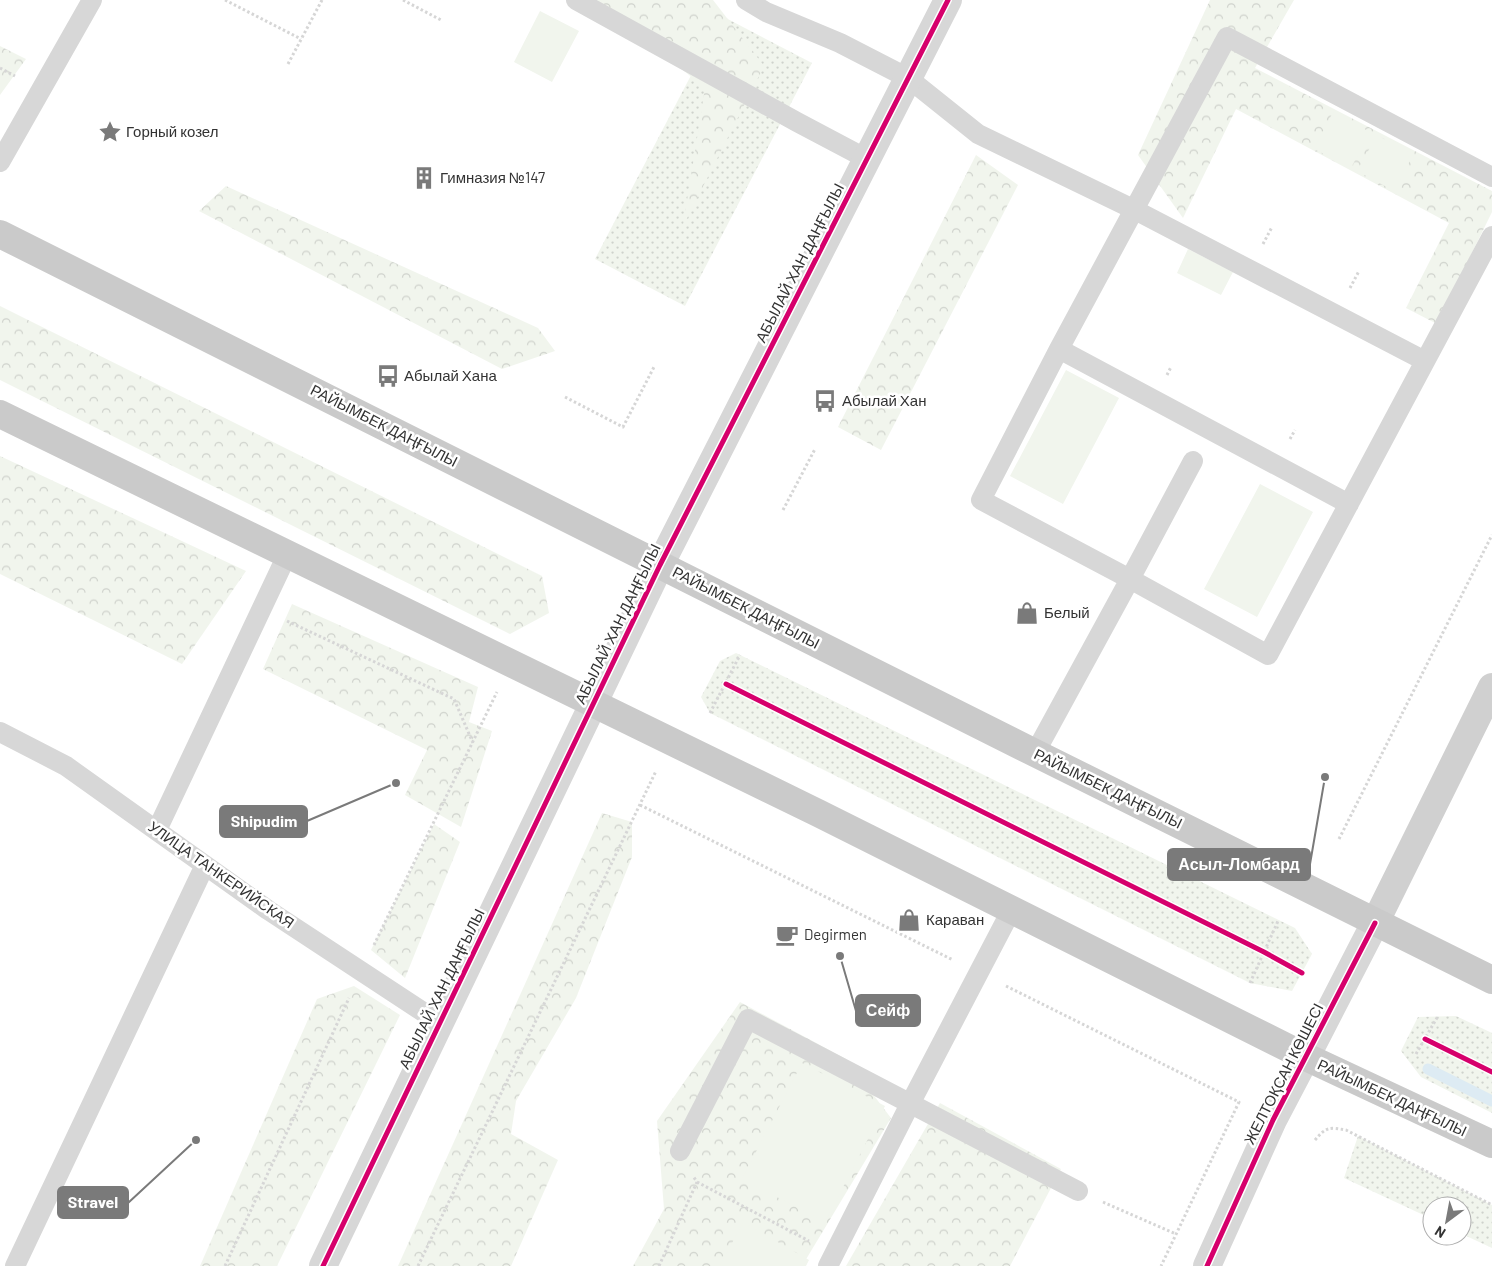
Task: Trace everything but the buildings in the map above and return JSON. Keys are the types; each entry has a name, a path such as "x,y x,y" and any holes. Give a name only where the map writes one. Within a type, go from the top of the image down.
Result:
{"main road":[{"name":"РАЙЫМБЕК ДАҢҒЫЛЫ","path":"0,234 1492,980"},
{"name":"РАЙЫМБЕК ДАҢҒЫЛЫ","path":"0,414 1012,909 1306,1058 1492,1144"},
{"name":"ЖЕЛТОҚСАН КӨШЕСІ","path":"1375,922 1492,687"}],"street":[{"name":"АБЫЛАЙ ХАН ДАҢҒЫЛЫ","path":"323,1266 660,565 948,0"},
{"name":"ЖЕЛТОҚСАН КӨШЕСІ","path":"1206,1266 1274,1120 1375,922"}],"lane":[{"path":"0,162 92,0"},
{"path":"576,0 867,159"},
{"path":"746,0 766,12 840,44 908,78 978,134 1133,209 1426,361"},
{"path":"1492,177 1227,37 1133,209 981,500 1268,655 1492,236"},
{"path":"1059,349 1349,504"},
{"path":"1035,753 1193,461"},
{"path":"157,830 286,555"},
{"name":"УЛИЦА ТАНКЕРИЙСКАЯ","path":"0,732 66,766 268,910 440,1023"},
{"path":"15,1266 206,865"},
{"path":"831,1260 1012,909"},
{"path":"680,1151 748,1020 1078,1191"}],"path":[{"path":"225,0 301,39"},
{"path":"288,64 322,0"},
{"path":"403,0 441,20"},
{"path":"565,397 623,427 654,367"},
{"path":"783,510 815,449"},
{"path":"1339,839 1492,535"},
{"path":"261,609 454,699 473,743"},
{"path":"710,712 740,655"},
{"path":"726,684 734,688"},
{"path":"481,727 500,685"},
{"path":"418,1266 658,766"},
{"path":"640,805 1239,1102 1161,1266"},
{"path":"1250,983 1278,921"},
{"path":"1255,948 1271,957"},
{"path":"1416,1054 1438,1016"},
{"path":"1425,1039 1434,1043"},
{"path":"1315,1140 1323,1130 1333,1128 1346,1130 1492,1206"},
{"path":"680,1151 696,1182 831,1260"},
{"path":"659,1266 696,1182"},
{"path":"1078,1191 1176,1234"}],"green space":[{"path":"588,0 713,0 764,66 683,226 705,88 641,36"},
{"path":"1210,0 1294,0 1255,68 1492,191 1492,212 1437,324 1406,308 1449,223 1236,109 1183,218 1138,155"},
{"path":"540,11 579,31 552,82 514,62"},
{"path":"722,16 812,63 685,306 595,259"},
{"path":"0,46 26,59 0,95"},
{"path":"1333,112 1370,132 1351,168 1314,149"},
{"path":"1377,135 1413,155 1394,191 1357,171"},
{"path":"976,155 1018,185 881,450 838,427"},
{"path":"226,186 538,328 555,351 502,369 199,211"},
{"path":"1188,249 1233,272 1221,295 1177,273"},
{"path":"0,306 542,576 549,613 510,634 0,380"},
{"path":"1066,370 1119,398 1063,504 1010,476"},
{"path":"0,456 246,571 182,664 0,574"},
{"path":"1260,484 1313,512 1257,617 1204,589"},
{"path":"292,604 478,687 469,722 492,731 461,827 405,795 427,750 263,669"},
{"path":"736,653 1295,928 1312,954 1292,991 1250,983 710,713 701,697 720,661"},
{"path":"602,813 632,822 632,857 576,998 516,1101 511,1134 558,1160 511,1266 398,1266"},
{"path":"434,824 460,842 405,978 371,950"},
{"path":"354,986 400,1015 277,1266 200,1266 317,999"},
{"path":"740,1002 846,1059 891,1118 802,1266 633,1266 664,1209 657,1121"},
{"path":"1456,1016 1492,1033 1492,1113 1421,1077 1401,1051 1418,1017"},
{"path":"802,1063 885,1106 825,1222 742,1179"},
{"path":"940,1103 1061,1169 1010,1266 846,1266"},
{"path":"1358,1136 1492,1205 1492,1248 1472,1239 1472,1196 1422,1196 1422,1214 1344,1178"},
{"path":"743,1222 809,1260 806,1266 720,1266"}],"waterway":[{"path":"1428,1069 1492,1101"}],"cycle path":[{"path":"323,1266 660,565 948,0"},
{"path":"726,684 1264,952 1302,973"},
{"path":"1207,1266 1273,1120 1375,923"},
{"path":"1425,1039 1492,1072"}],"place":[{"name":"Горный козел","path":"110,132"},
{"name":"Гимназия №147","path":"424,178"},
{"name":"Абылай Хана","path":"388,376"},
{"name":"Абылай Хан","path":"825,401"},
{"name":"Белый","path":"1027,613"},
{"name":"Асыл-Ломбард","path":"1325,777"},
{"name":"Shipudim","path":"396,783"},
{"name":"Караван","path":"909,920"},
{"name":"Degirmen","path":"787,935"},
{"name":"Сейф","path":"840,956"},
{"name":"Stravel","path":"196,1140"}]}
